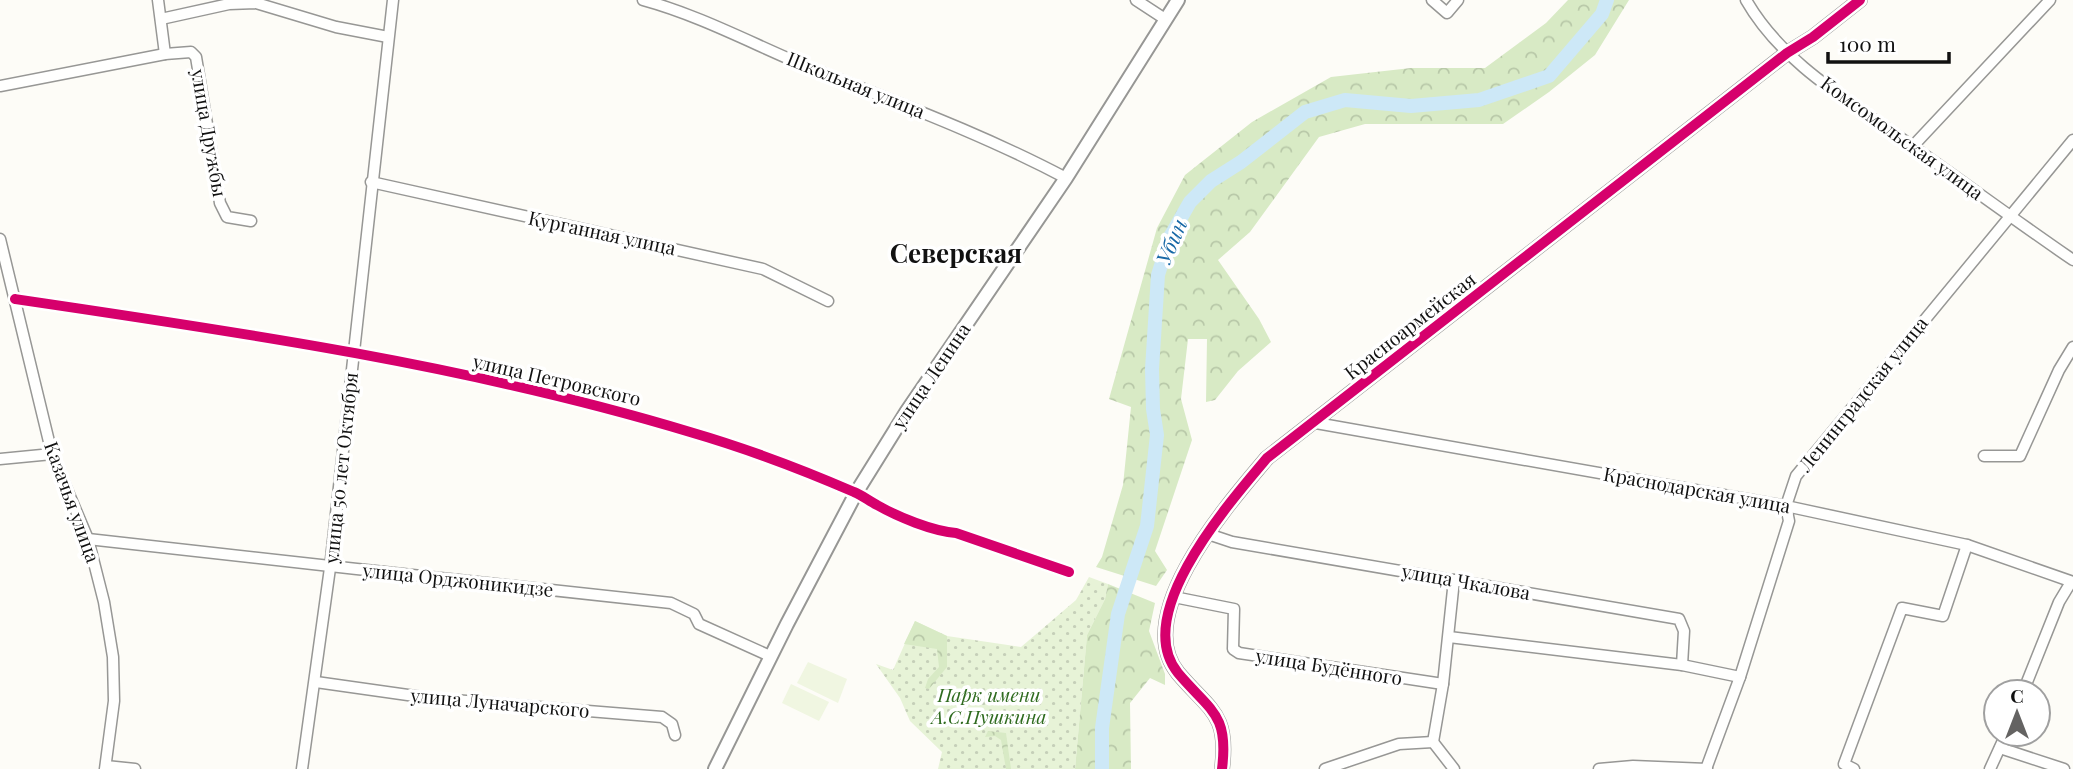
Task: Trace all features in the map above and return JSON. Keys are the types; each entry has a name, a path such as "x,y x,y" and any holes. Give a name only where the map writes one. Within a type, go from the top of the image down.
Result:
{"street":[{"name":"улица Дружбы","path":"158,0 165,54"},
{"name":"улица 50 лет Октября","path":"302,769 330,568 393,0"},
{"name":"Школьная улица","path":"643,0 677,9 931,116 1066,178"},
{"path":"1136,0 1165,19"},
{"name":"улица Ленина","path":"715,769 770,656 856,493 907,411 1066,178 1178,0"},
{"path":"1432,0 1447,13 1458,0"},
{"name":"Комсомольская улица","path":"1746,0 1787,53 1839,94 2073,260"},
{"name":"Красноармейская","path":"1222,769 1225,745 1222,725 1215,712 1177,671 1165,640 1168,612 1179,582 1226,506 1267,458 1316,423 1787,53 1813,37 1860,0"},
{"path":"1913,146 2050,0"},
{"path":"161,19 256,1 336,27 388,37"},
{"name":"улица Дружбы","path":"0,86 165,54 191,52 196,57 219,203 227,217 251,221"},
{"name":"Ленинградская улица","path":"1706,769 1740,677 1789,521 1786,506 1796,475 2073,140"},
{"name":"Курганная улица","path":"371,182 763,269 828,301"},
{"name":"Казачья улица","path":"0,239 52,454 88,539 104,601 113,657 114,701 106,767"},
{"name":"улица Петровского","path":"15,299 353,354 572,399 692,432 856,493 879,507 943,532 956,533 1069,572"},
{"path":"1984,456 2020,456 2059,370 2073,347"},
{"name":"Краснодарская улица","path":"1316,423 1786,506 1967,545 2072,582"},
{"path":"0,459 52,454"},
{"name":"улица Чкалова","path":"1208,534 1231,542 1679,619 1684,631 1682,665"},
{"name":"улица Орджоникидзе","path":"88,539 330,568 511,584 671,603 694,614 699,624 770,656"},
{"path":"1854,769 1844,764 1902,608 1943,616 1967,545"},
{"path":"1454,580 1443,684 1433,742 1454,769"},
{"path":"2029,678 2059,602 2072,582"},
{"name":"улица Будённого","path":"1174,597 1234,609 1233,649 1239,653 1443,684"},
{"path":"1449,637 1682,665 1740,677"},
{"name":"улица Луначарского","path":"316,682 429,698 662,717 672,724 675,735"},
{"path":"1325,769 1399,744 1433,742"},
{"path":"1990,769 2000,748 2064,769"},
{"path":"106,767 135,769"},
{"path":"1599,769 1706,769"}],"green space":[{"path":"1568,0 1629,0 1595,55 1503,124 1365,124 1319,137 1250,232 1218,260 1259,319 1271,342 1238,371 1215,400 1206,402 1207,339 1188,339 1181,399 1192,440 1155,551 1167,570 1156,586 1096,567 1102,557 1123,485 1131,407 1109,399 1157,228 1185,175 1252,122 1331,77 1411,68 1485,68 1546,23"},
{"name":"Парк имени А.С.Пушкина","path":"1089,577 1108,584 1105,599 1087,635 1075,769 938,769 942,752 910,721 900,698 876,664 893,670 915,621 947,636 1021,647 1076,600"},
{"path":"1108,584 1155,603 1149,631 1165,674 1165,685 1150,678 1130,703 1131,769 1075,769 1087,635 1105,599"},
{"path":"915,621 947,636 947,667 929,689 925,688 928,679 939,667 937,649 904,644"},
{"path":"808,662 847,679 838,703 797,683"},
{"path":"791,684 829,702 819,721 782,703"},
{"path":"988,731 1006,733 1011,769 1006,769 1001,740 995,736 985,737"}],"waterway":[{"name":"Убин","path":"1102,769 1102,728 1118,614 1147,526 1157,435 1152,369 1158,275 1170,237 1190,202 1211,181 1241,162 1305,112 1345,100 1411,106 1479,100 1549,76 1602,14 1607,0"}],"cycle path":[{"path":"1222,769 1223,736 1220,724 1208,705 1178,673 1167,649 1167,621 1176,590 1191,560 1231,501 1267,458 1787,53 1813,37 1860,0"},
{"path":"15,299 355,353 524,388 608,409 752,452 857,493 885,510 915,523 956,533 1069,572"}],"district":[{"name":"Северская","path":"956,254"}]}
